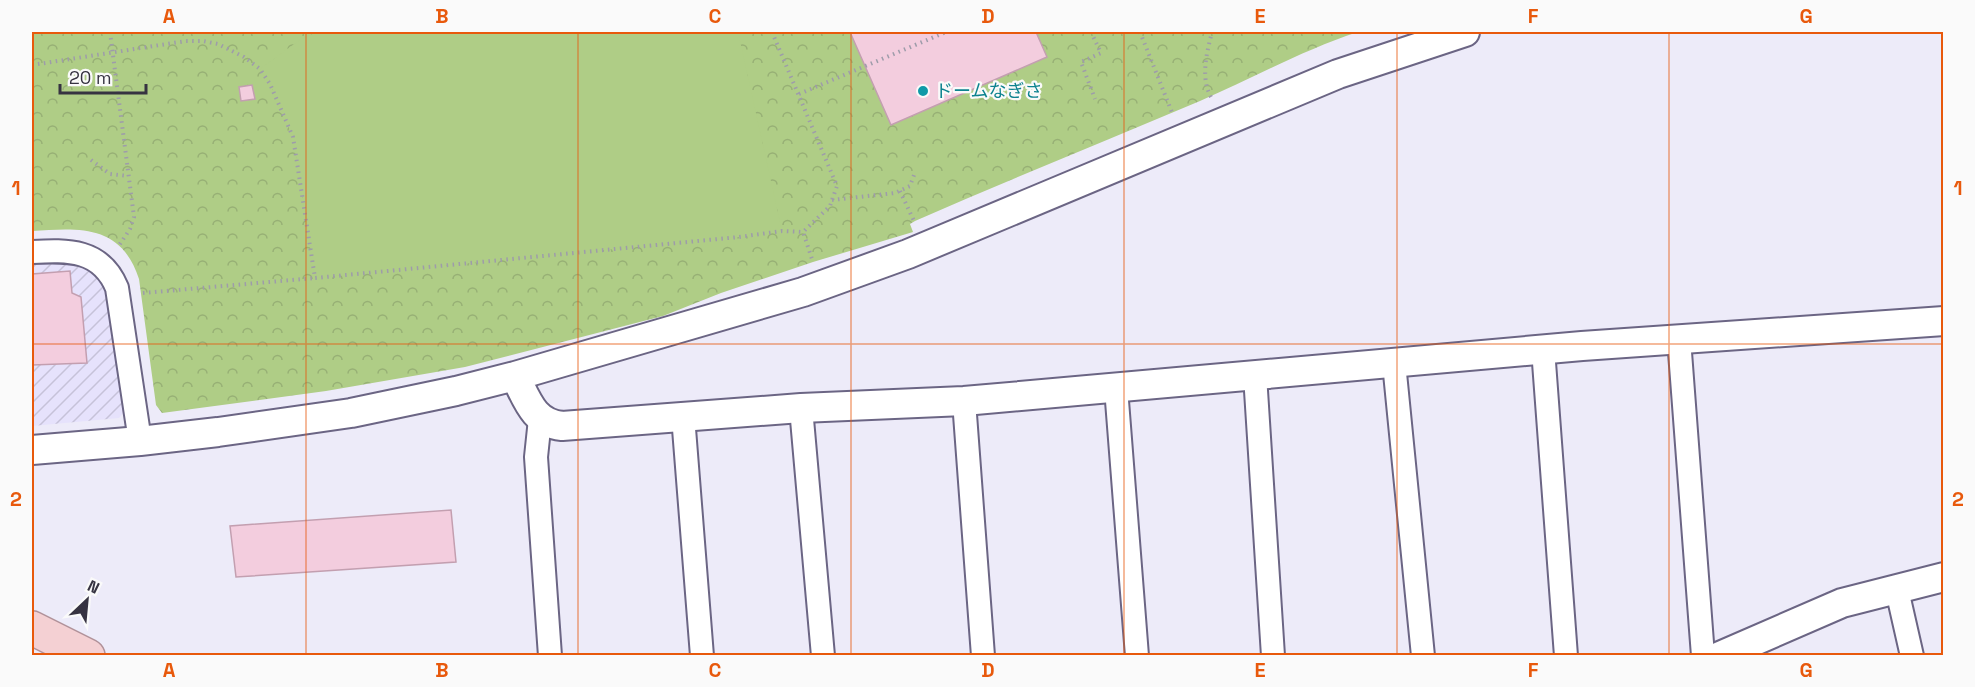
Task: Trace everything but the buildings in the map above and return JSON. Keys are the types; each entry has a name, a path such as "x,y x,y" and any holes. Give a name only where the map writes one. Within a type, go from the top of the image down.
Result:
{"highway":[{"path":"32,627 88,656"}],"street":[{"path":"32,450 140,441 351,413 514,376 822,286 1048,197 1338,74 1466,32"},
{"path":"32,252 62,250 86,255 112,275 117,288 140,441"},
{"path":"514,376 540,419 562,426 801,408 964,401 1543,349 1944,321"},
{"path":"1679,339 1703,656"},
{"path":"1543,349 1566,656"},
{"path":"1394,363 1423,656"},
{"path":"1255,375 1273,656"},
{"path":"1116,388 1137,656"},
{"path":"964,401 984,656"},
{"path":"801,408 823,656"},
{"path":"682,416 702,656"},
{"path":"540,419 536,458 550,656"},
{"path":"1720,656 1842,603 1944,577"},
{"path":"1897,590 1912,656"}],"path":[{"path":"110,32 134,217 130,229 117,250"},
{"path":"137,293 315,278 782,231 803,232 830,206 837,186 772,32"},
{"path":"799,93 946,32"},
{"path":"1091,32 1101,53 1081,62 1095,99"},
{"path":"1140,32 1173,116"},
{"path":"1212,32 1206,58 1205,77 1212,100"},
{"path":"32,65 186,41 203,41 218,44 244,57 260,69 270,84 293,137 315,278"},
{"path":"91,160 110,174 128,176"},
{"path":"832,200 900,191 910,186 914,176"},
{"path":"900,191 915,221"},
{"path":"803,232 813,262"}],"shaded area":[{"path":"58,259 85,266 105,287 123,413 119,418 32,426 32,261"}],"green space":[{"path":"32,32 1358,32 1318,47 1200,101 915,221 910,224 913,232 813,262 721,293 663,316 465,367 326,391 162,413 156,405 139,279 131,261 121,248 110,239 97,233 82,230 32,231"},
{"path":"317,32 738,32 782,231 315,278 293,137 270,84 260,69 301,39"}],"place":[{"name":"ドームなぎさ","path":"923,91"}]}
